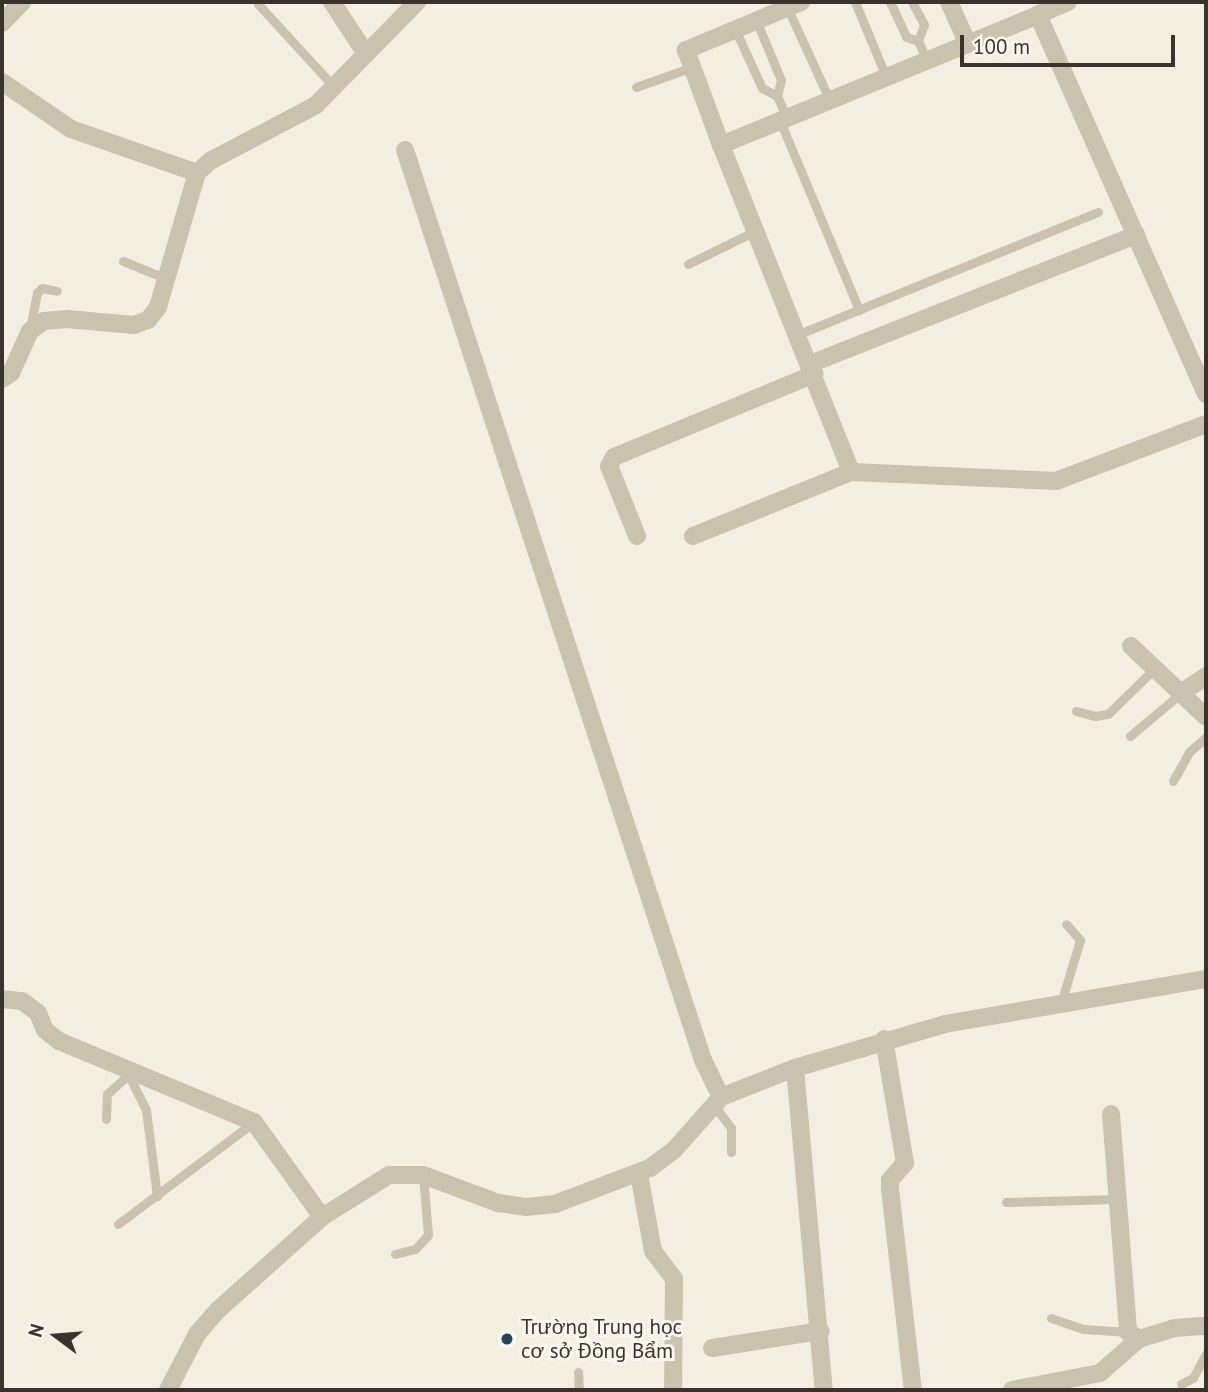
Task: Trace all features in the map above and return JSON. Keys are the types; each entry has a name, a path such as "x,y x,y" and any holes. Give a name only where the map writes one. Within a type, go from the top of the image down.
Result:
{"street":[{"path":"2,23 22,2"},
{"path":"332,2 366,54"},
{"path":"2,379 11,373 30,331 44,321 67,318 134,325 148,320 167,279 197,173 210,161 297,117 334,87 417,2"},
{"path":"948,2 968,44"},
{"path":"721,145 1068,2"},
{"path":"794,5 686,50 690,68 799,334 851,472"},
{"path":"1038,15 1206,394"},
{"path":"2,82 71,129 197,173"},
{"path":"405,150 717,1101"},
{"path":"637,536 609,466 614,457 812,369 1136,235"},
{"path":"693,536 851,472 1056,481 1206,424"},
{"path":"1130,646 1206,717"},
{"path":"1181,693 1206,676"},
{"path":"168,1390 181,1360 211,1318 322,1217 389,1175 423,1175 498,1203 526,1207 555,1204 639,1174 674,1150 717,1101 795,1068 884,1040 1061,1004 1206,979"},
{"path":"2,999 22,1001 38,1013 45,1030 59,1041 254,1122 322,1217"},
{"path":"884,1040 905,1163 890,1180 890,1189 913,1390"},
{"path":"795,1068 821,1331 824,1390"},
{"path":"1111,1114 1133,1335"},
{"path":"639,1174 653,1251 674,1279 673,1390"},
{"path":"1013,1390 1100,1373 1133,1335 1206,1326"},
{"path":"712,1349 821,1331"}],"lane":[{"path":"855,2 886,77"},
{"path":"890,2 906,37 918,41"},
{"path":"912,2 924,25 918,41 927,61"},
{"path":"258,4 334,87"},
{"path":"794,5 830,101"},
{"path":"756,20 781,80 777,96 784,120 859,310"},
{"path":"735,28 762,88 777,96"},
{"path":"636,87 690,68"},
{"path":"799,334 1098,212"},
{"path":"688,264 755,231"},
{"path":"123,261 167,279"},
{"path":"30,331 37,293 42,288 57,291"},
{"path":"1076,711 1095,716 1108,714 1155,668"},
{"path":"1130,736 1181,693"},
{"path":"1173,781 1189,752 1206,737"},
{"path":"1061,1004 1080,950 1080,940 1066,924"},
{"path":"106,1119 107,1094 127,1071 146,1110 157,1196"},
{"path":"717,1101 731,1128 731,1152"},
{"path":"118,1224 254,1122"},
{"path":"395,1254 415,1249 428,1235 423,1175"},
{"path":"1006,1202 1119,1199"},
{"path":"1051,1318 1083,1329 1133,1335"},
{"path":"1181,1384 1193,1378 1206,1354"},
{"path":"578,1372 579,1390"}],"place":[{"name":"Trường Trung học cơ sở Đồng Bẩm","path":"507,1339"}]}
